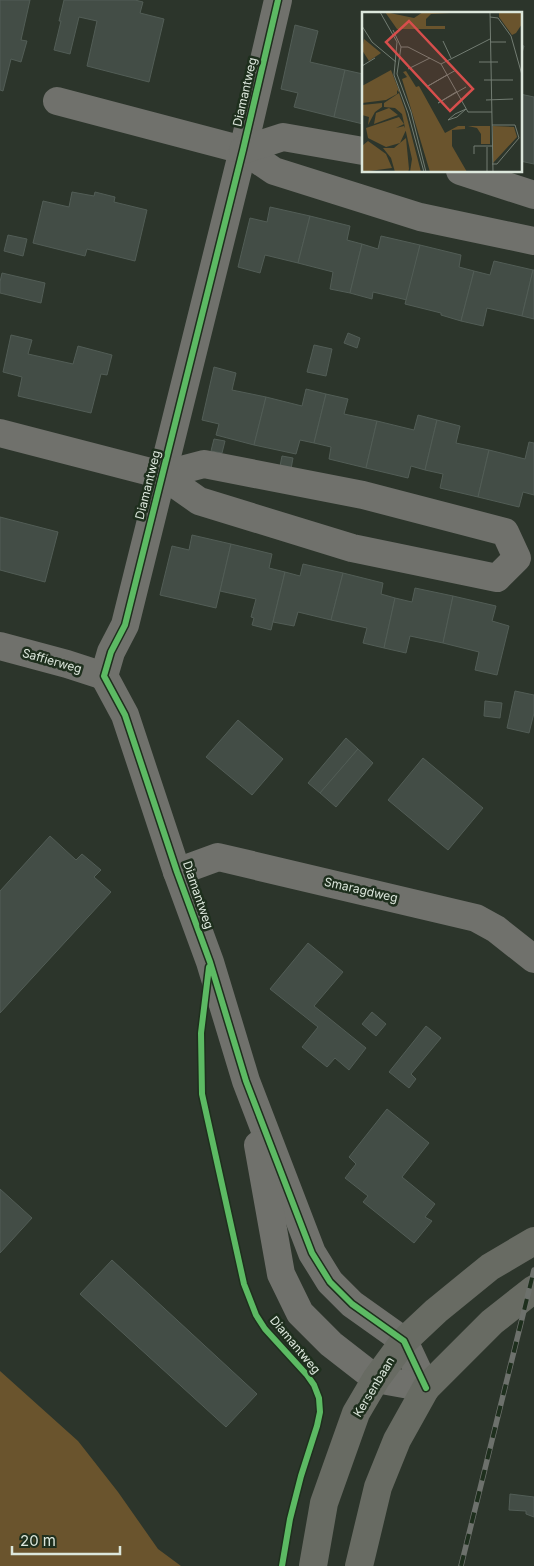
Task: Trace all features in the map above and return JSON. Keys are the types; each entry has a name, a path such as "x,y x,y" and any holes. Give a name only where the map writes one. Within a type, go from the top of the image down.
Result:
{"main road":[{"name":"Kersenbaan","path":"312,1566 324,1503 356,1413 376,1379 404,1341 436,1311 490,1267 534,1241"},
{"path":"359,1566 378,1487 397,1440 426,1388 492,1322 534,1289"}],"street":[{"name":"Diamantweg","path":"278,0 126,625 111,652 104,676 125,715 177,872 210,962 246,1081 312,1253 330,1282 352,1304 404,1341 426,1388"},
{"path":"57,101 243,150 274,171 420,217 534,241"},
{"path":"243,150 283,137 362,151"},
{"path":"463,172 534,195"},
{"name":"Diamantweg","path":"0,433 162,474 199,501 352,548 497,578 517,558 505,532 362,495 204,464 162,474"},
{"name":"Saffierweg","path":"0,646 104,676"},
{"name":"Smaragdweg","path":"177,872 218,857 467,915 496,929 534,959"},
{"name":"Diamantweg","path":"246,1081 281,1274 300,1313 331,1344 376,1379 426,1388"}],"shaded area":[{"path":"0,1371 78,1441 118,1492 158,1549 181,1566 0,1566"}],"building":[{"path":"0,0 30,0 21,40 27,41 21,62 11,59 3,91 0,90"},
{"path":"64,0 135,0 143,2 140,13 164,19 149,82 87,66 97,21 79,17 70,54 54,50"},
{"path":"295,25 318,31 310,62 345,70 334,117 294,107 298,93 281,89"},
{"path":"345,70 362,74 362,124 334,117"},
{"path":"522,94 534,97 534,164 522,161"},
{"path":"72,192 94,196 95,192 115,197 114,202 147,210 135,261 87,249 85,256 33,243 43,201 69,207"},
{"path":"270,207 310,216 298,263 265,255 260,273 238,267 250,218 267,222"},
{"path":"310,216 350,226 347,240 362,244 350,293 330,289 333,272 298,263"},
{"path":"8,235 27,239 23,256 4,251"},
{"path":"381,236 420,245 407,300 373,292 372,299 350,293 362,244 378,249"},
{"path":"420,245 461,255 459,267 474,271 461,321 441,315 441,313 405,304"},
{"path":"494,261 533,270 522,316 487,308 483,326 461,321 474,271 490,275"},
{"path":"534,270 534,319 522,316"},
{"path":"2,273 45,283 41,303 0,293"},
{"path":"348,333 360,338 357,348 344,343"},
{"path":"11,335 32,340 28,354 73,364 78,346 112,355 107,375 101,374 91,413 18,396 22,377 3,372"},
{"path":"314,345 332,349 326,376 307,372"},
{"path":"214,367 236,373 232,390 266,397 254,445 216,435 219,424 202,420"},
{"path":"306,389 326,394 314,443 300,440 296,454 254,445 266,397 302,406"},
{"path":"326,394 348,399 344,414 377,421 366,468 329,459 331,447 314,443"},
{"path":"418,415 437,420 425,470 411,466 408,478 366,468 377,421 414,430"},
{"path":"437,420 460,426 456,443 489,450 478,497 440,488 443,474 425,470"},
{"path":"214,439 225,441 222,453 211,451"},
{"path":"529,442 534,443 534,495 523,492 519,507 478,497 489,450 525,459"},
{"path":"282,456 293,458 291,469 280,466"},
{"path":"0,517 58,532 45,582 0,570"},
{"path":"192,535 231,544 216,608 160,595 172,546 189,550"},
{"path":"231,544 272,554 269,568 285,572 271,630 252,625 254,618 251,617 256,599 220,591"},
{"path":"303,564 343,573 331,620 298,612 294,626 273,622 285,572 300,576"},
{"path":"343,573 383,583 381,594 395,598 384,648 363,643 367,628 331,620"},
{"path":"415,588 453,596 443,643 410,636 406,653 384,648 395,598 412,602"},
{"path":"453,596 496,606 492,621 509,626 497,675 475,670 479,652 443,643"},
{"path":"515,691 534,695 534,713 529,733 507,728"},
{"path":"485,701 502,703 500,718 484,716"},
{"path":"238,720 283,759 252,795 206,757"},
{"path":"346,738 358,749 320,793 308,783"},
{"path":"358,749 373,763 336,807 320,793"},
{"path":"423,758 483,808 448,850 388,800"},
{"path":"50,836 76,860 82,854 101,870 94,877 111,892 0,1013 0,891"},
{"path":"308,943 343,972 314,1006 366,1048 349,1070 335,1058 327,1067 302,1047 318,1027 270,989"},
{"path":"372,1012 386,1024 376,1036 362,1024"},
{"path":"426,1026 441,1038 411,1074 416,1079 409,1088 389,1072"},
{"path":"387,1109 429,1143 402,1177 435,1204 425,1217 432,1221 414,1243 363,1202 368,1196 345,1178 356,1164 349,1157"},
{"path":"0,1189 32,1218 0,1253"},
{"path":"112,1260 257,1394 226,1427 80,1294"},
{"path":"510,1494 534,1497 534,1517 526,1514 526,1511 509,1510"}],"railway":[{"path":"461,1566 534,1270"}],"cycle path":[{"path":"278,0 243,150 125,625 111,652 104,676 125,715 177,872 210,962 246,1081 312,1253 330,1282 352,1304 404,1341 426,1388"},
{"path":"209,967 201,1033 202,1094 244,1284 256,1315 265,1329 307,1375 314,1385 319,1398 320,1412 317,1426 290,1519 282,1566"}]}
